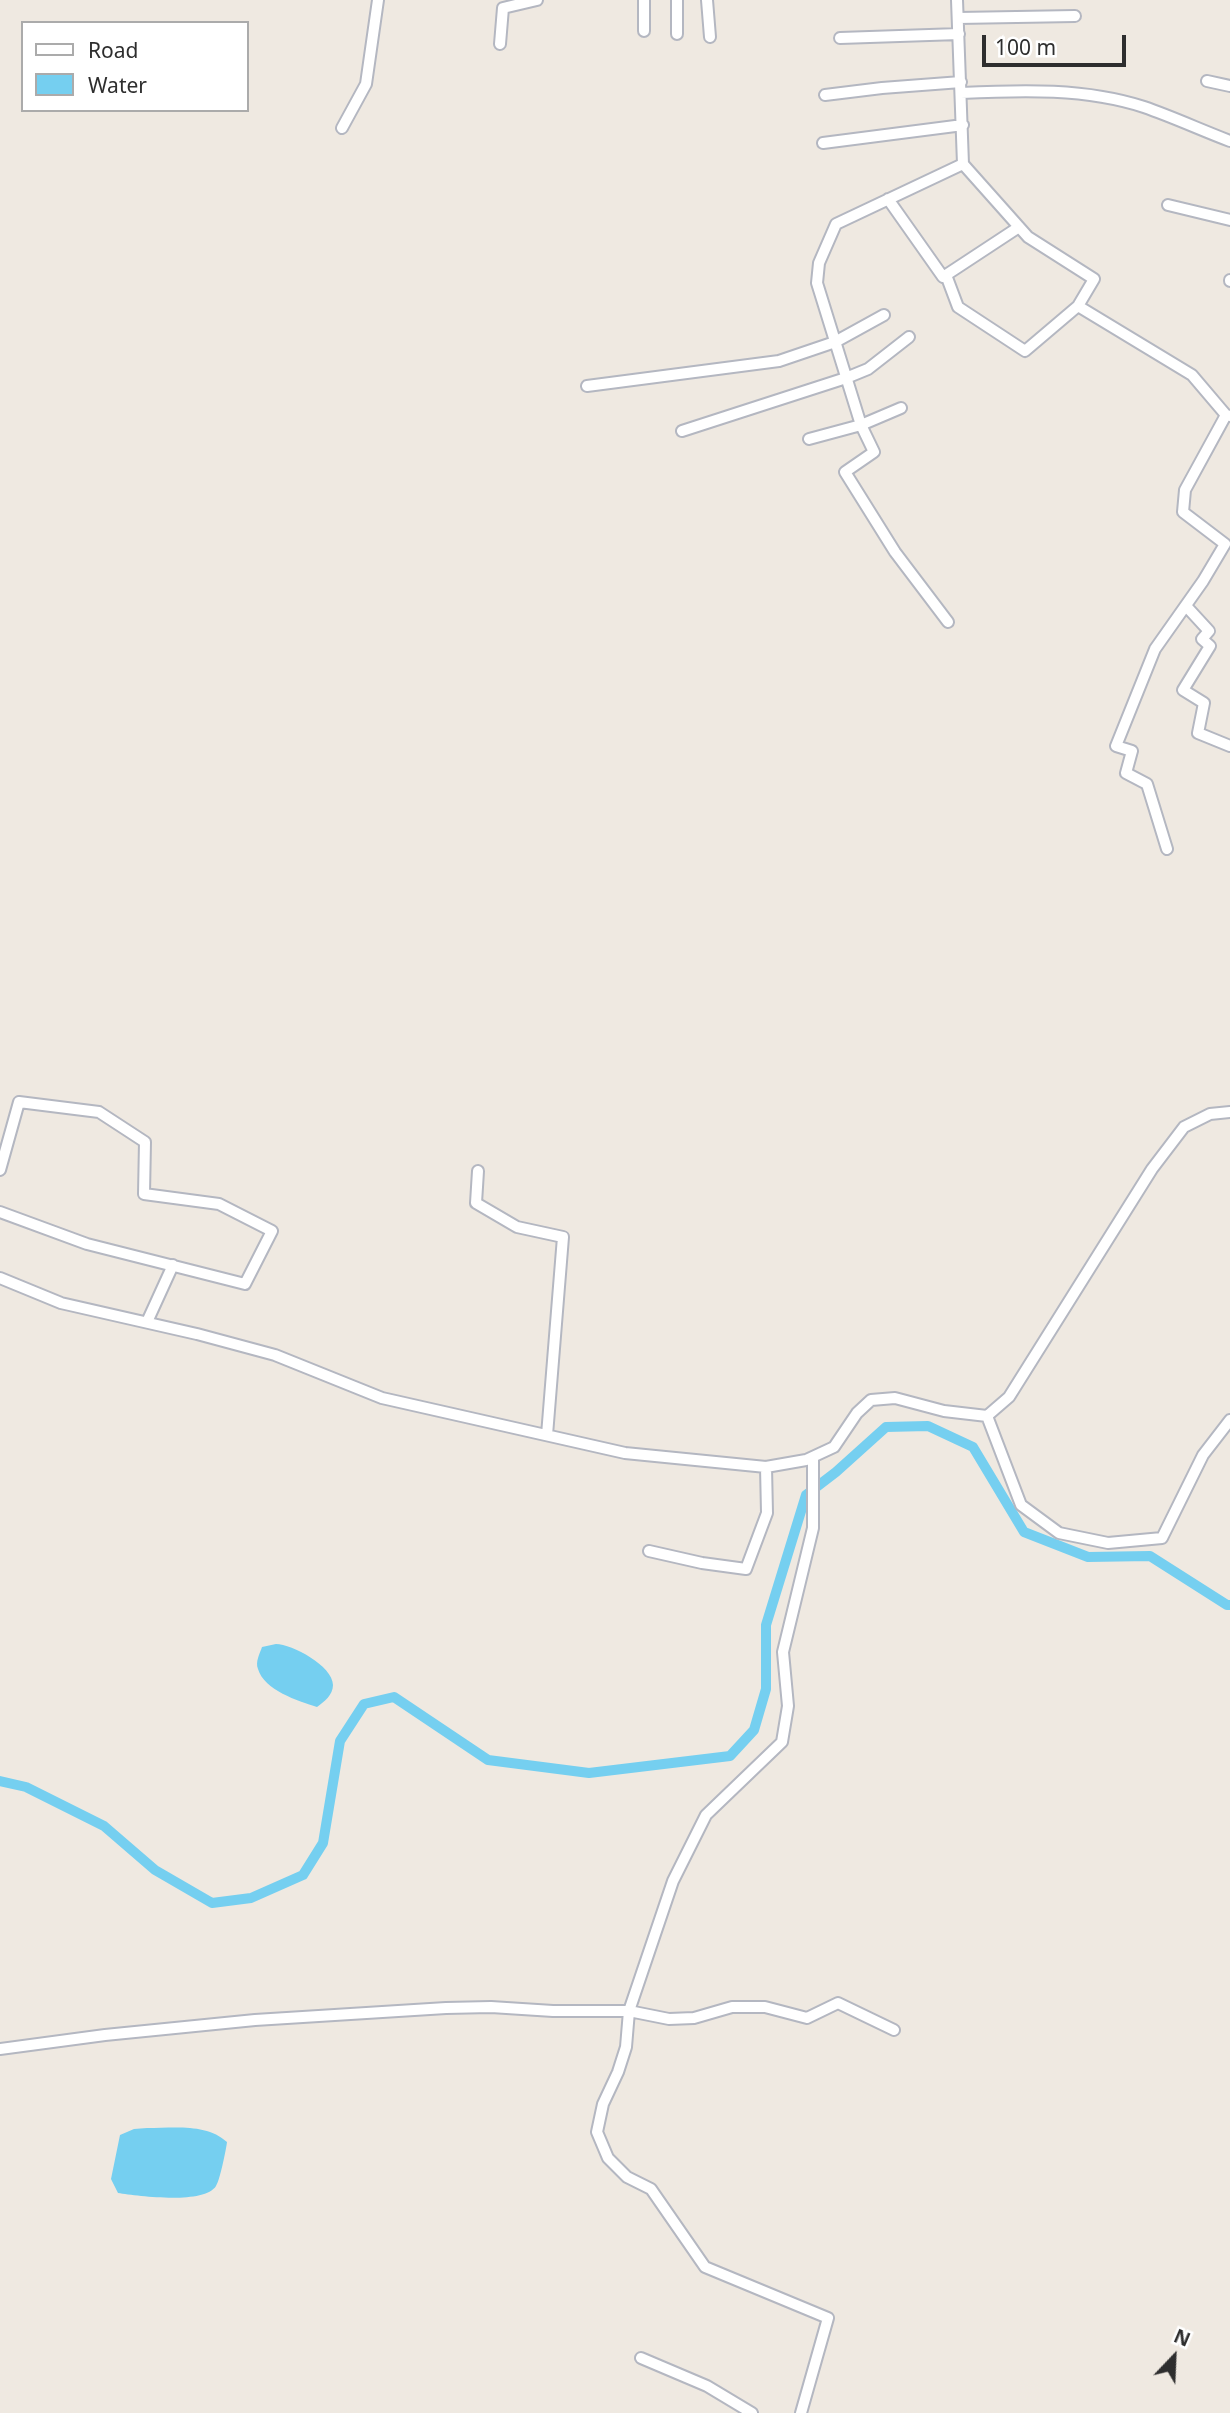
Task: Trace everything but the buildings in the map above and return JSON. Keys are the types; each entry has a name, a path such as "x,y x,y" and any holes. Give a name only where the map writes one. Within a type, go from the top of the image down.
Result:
{"street":[{"path":"342,128 366,84 378,0"},
{"path":"500,44 503,9 537,0"},
{"path":"644,0 645,31"},
{"path":"677,0 677,34"},
{"path":"707,0 710,37"},
{"path":"946,275 958,307 1025,351 1079,306 1094,279 1028,237 963,164 957,0"},
{"path":"958,18 1075,16"},
{"path":"840,38 959,34"},
{"path":"1207,81 1230,86"},
{"path":"825,95 881,88 1025,90 1118,101 1144,107 1230,141"},
{"path":"823,143 963,125"},
{"path":"948,622 895,552 845,472 874,452 861,425 817,283 819,263 836,224 963,164"},
{"path":"888,199 943,277 1019,226"},
{"path":"1168,205 1230,220"},
{"path":"1079,306 1192,375 1228,415 1185,490 1183,512 1225,544 1155,649 1116,746 1132,751 1126,773 1147,784 1167,849"},
{"path":"587,386 779,361 835,342 884,315"},
{"path":"682,431 868,369 909,337"},
{"path":"809,439 861,425 901,408"},
{"path":"1186,606 1209,631 1202,639 1210,646 1183,690 1204,703 1198,733 1230,746"},
{"path":"0,1170 19,1102 99,1112 145,1142 144,1194 219,1204 272,1231 245,1284 88,1244 0,1212"},
{"path":"0,1278 61,1303 275,1355 382,1398 625,1453 766,1467 813,1460 834,1447 857,1413 871,1400 895,1398 944,1411 987,1416 1009,1396 1152,1169 1184,1127 1210,1114 1230,1112"},
{"path":"478,1171 476,1203 517,1227 564,1237 547,1435"},
{"path":"146,1322 173,1265"},
{"path":"987,1416 1021,1505 1059,1533 1108,1543 1162,1538 1203,1455 1230,1420"},
{"path":"802,2413 828,2318 705,2267 651,2189 627,2177 608,2158 597,2132 603,2104 626,2047 629,2011 673,1881 706,1815 782,1742 788,1706 783,1652 813,1528 813,1460"},
{"path":"649,1551 702,1563 746,1569 767,1513 766,1467"},
{"path":"0,2049 118,2034 323,2015 491,2007 553,2011 629,2011 669,2019 694,2018 732,2007 765,2007 807,2018 838,2003 894,2030"},
{"path":"641,2358 708,2386 752,2413"}],"water":[{"path":"276,1644 310,1657 331,1678 331,1692 317,1707 283,1694 261,1676 257,1663 262,1647"},
{"path":"134,2129 200,2129 227,2142 216,2186 198,2196 185,2197 118,2193 111,2179 120,2135"}],"waterway":[{"path":"0,1781 26,1787 104,1826 155,1870 212,1903 251,1898 303,1875 323,1843 340,1741 364,1704 394,1697 488,1760 589,1773 730,1756 754,1730 766,1689 766,1625 806,1495 886,1427 928,1426 973,1447 1024,1532 1088,1557 1150,1556 1230,1605"}]}
